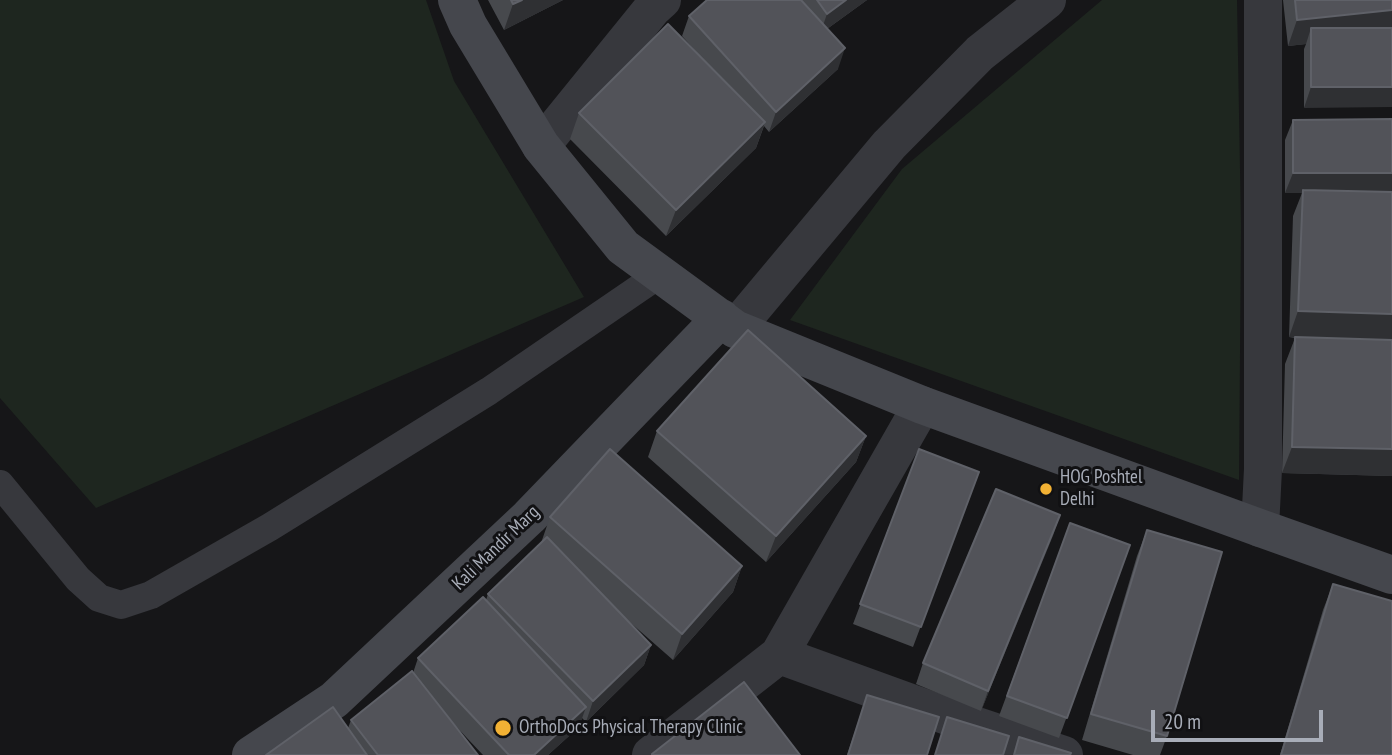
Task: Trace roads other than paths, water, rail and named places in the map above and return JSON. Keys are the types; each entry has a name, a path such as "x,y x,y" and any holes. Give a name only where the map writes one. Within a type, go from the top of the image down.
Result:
{"street":[{"path":"457,0 468,25 541,146 624,247 728,324 922,405 1392,575"},
{"path":"541,146 662,0"},
{"path":"728,324 889,145 979,53 1047,0"},
{"path":"1260,528 1263,469 1263,0"},
{"name":"Kali Mandir Marg","path":"251,755 344,691 728,324"},
{"path":"651,755 779,655 922,405"},
{"path":"779,655 1064,755"}],"lane":[{"path":"0,484 78,579 99,598 121,605 151,595 270,527 489,391 660,274"}],"place":[{"name":"HOG Poshtel Delhi","path":"1046,489"},
{"name":"OrthoDocs Physical Therapy Clinic","path":"503,728"}]}
